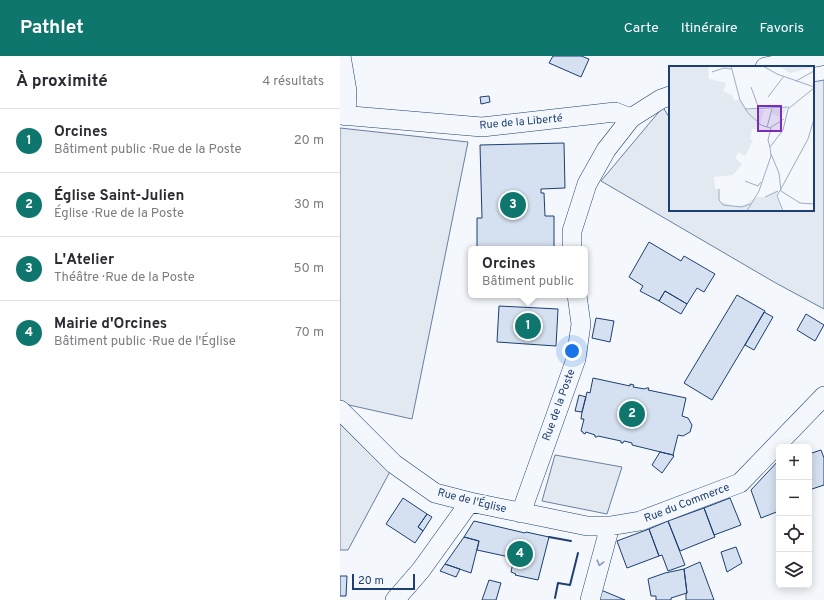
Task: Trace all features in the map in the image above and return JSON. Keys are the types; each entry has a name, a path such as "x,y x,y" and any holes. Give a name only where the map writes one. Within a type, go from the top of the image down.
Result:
{"street":[{"path":"341,56 346,91 343,116"},
{"path":"770,66 822,56"},
{"path":"572,246 572,231 587,184 606,150 631,118 661,99 669,96"},
{"name":"Rue de la Liberté","path":"343,116 482,127 615,112 631,118"},
{"name":"Rue de la Poste","path":"521,513 576,359 581,324 577,298"},
{"name":"Rue du Commerce","path":"610,526 640,521 740,483 824,396"},
{"name":"Rue de l'Église","path":"340,410 394,464 435,493 470,502 587,526 610,526"},
{"path":"395,600 421,570 470,502"},
{"path":"590,600 610,526"}],"shaded area":[{"path":"824,80 824,309 774,282 601,181 663,107 669,117 669,211 814,211 814,82"},
{"path":"340,128 468,142 412,419 340,403"},
{"path":"340,410 394,464 348,550 340,550"},
{"path":"555,455 622,467 607,514 542,501"}],"building":[{"path":"553,56 581,56 589,59 581,77 549,63"},
{"path":"489,96 490,102 481,104 480,97"},
{"path":"564,143 565,188 541,189 541,193 544,193 545,216 554,216 554,246 477,246 477,218 482,218 480,145"},
{"path":"649,242 681,261 684,256 715,274 704,292 697,288 687,304 665,291 659,301 640,291 643,286 629,277"},
{"path":"665,291 687,304 681,314 659,301"},
{"path":"737,295 765,311 712,400 684,383"},
{"path":"499,306 558,309 556,346 497,342"},
{"path":"764,312 773,317 754,350 745,345"},
{"path":"806,314 824,325 815,341 797,330"},
{"path":"596,318 614,321 610,342 592,338"},
{"path":"593,378 630,386 630,384 634,385 633,387 645,389 649,388 648,390 686,398 682,416 688,418 692,425 690,432 683,436 678,435 673,455 632,445 632,443 624,441 621,443 621,441 598,436 595,437 595,435 586,432 585,434 583,433 581,431 584,419 581,419 582,412 587,392 590,393"},
{"path":"579,395 586,397 582,412 575,411"},
{"path":"821,450 824,458 824,485 812,489 812,480 812,453"},
{"path":"660,452 674,456 662,473 652,465"},
{"path":"776,463 776,512 761,518 751,490"},
{"path":"403,498 427,514 418,527 423,531 415,543 386,524"},
{"path":"730,498 741,525 714,535 704,508"},
{"path":"704,508 715,537 680,551 668,521"},
{"path":"427,514 432,517 423,531 418,527"},
{"path":"474,521 549,537 538,580 515,575 516,574 511,572 514,558 477,550 479,541 464,537"},
{"path":"668,521 685,565 668,571 662,555 659,556 649,529"},
{"path":"649,529 659,556 627,568 617,541"},
{"path":"464,537 479,541 471,573 445,564"},
{"path":"736,547 742,563 727,572 721,552"},
{"path":"700,562 714,600 686,600 687,593 684,569"},
{"path":"445,564 460,569 456,577 440,571"},
{"path":"684,569 687,593 671,598 671,600 656,600 656,596 651,596 648,579 665,573"},
{"path":"340,576 347,576 346,596 340,596"},
{"path":"489,580 501,583 496,600 482,600"},
{"path":"601,590 625,600 598,600"}],"wall":[{"path":"549,537 571,541"},
{"path":"555,598 558,583 570,585 578,553"}],"place":[{"name":"L'Atelier","path":"513,205"},
{"name":"Orcines","path":"528,326"},
{"name":"Église Saint-Julien","path":"632,414"},
{"name":"Mairie d'Orcines","path":"520,554"}]}
